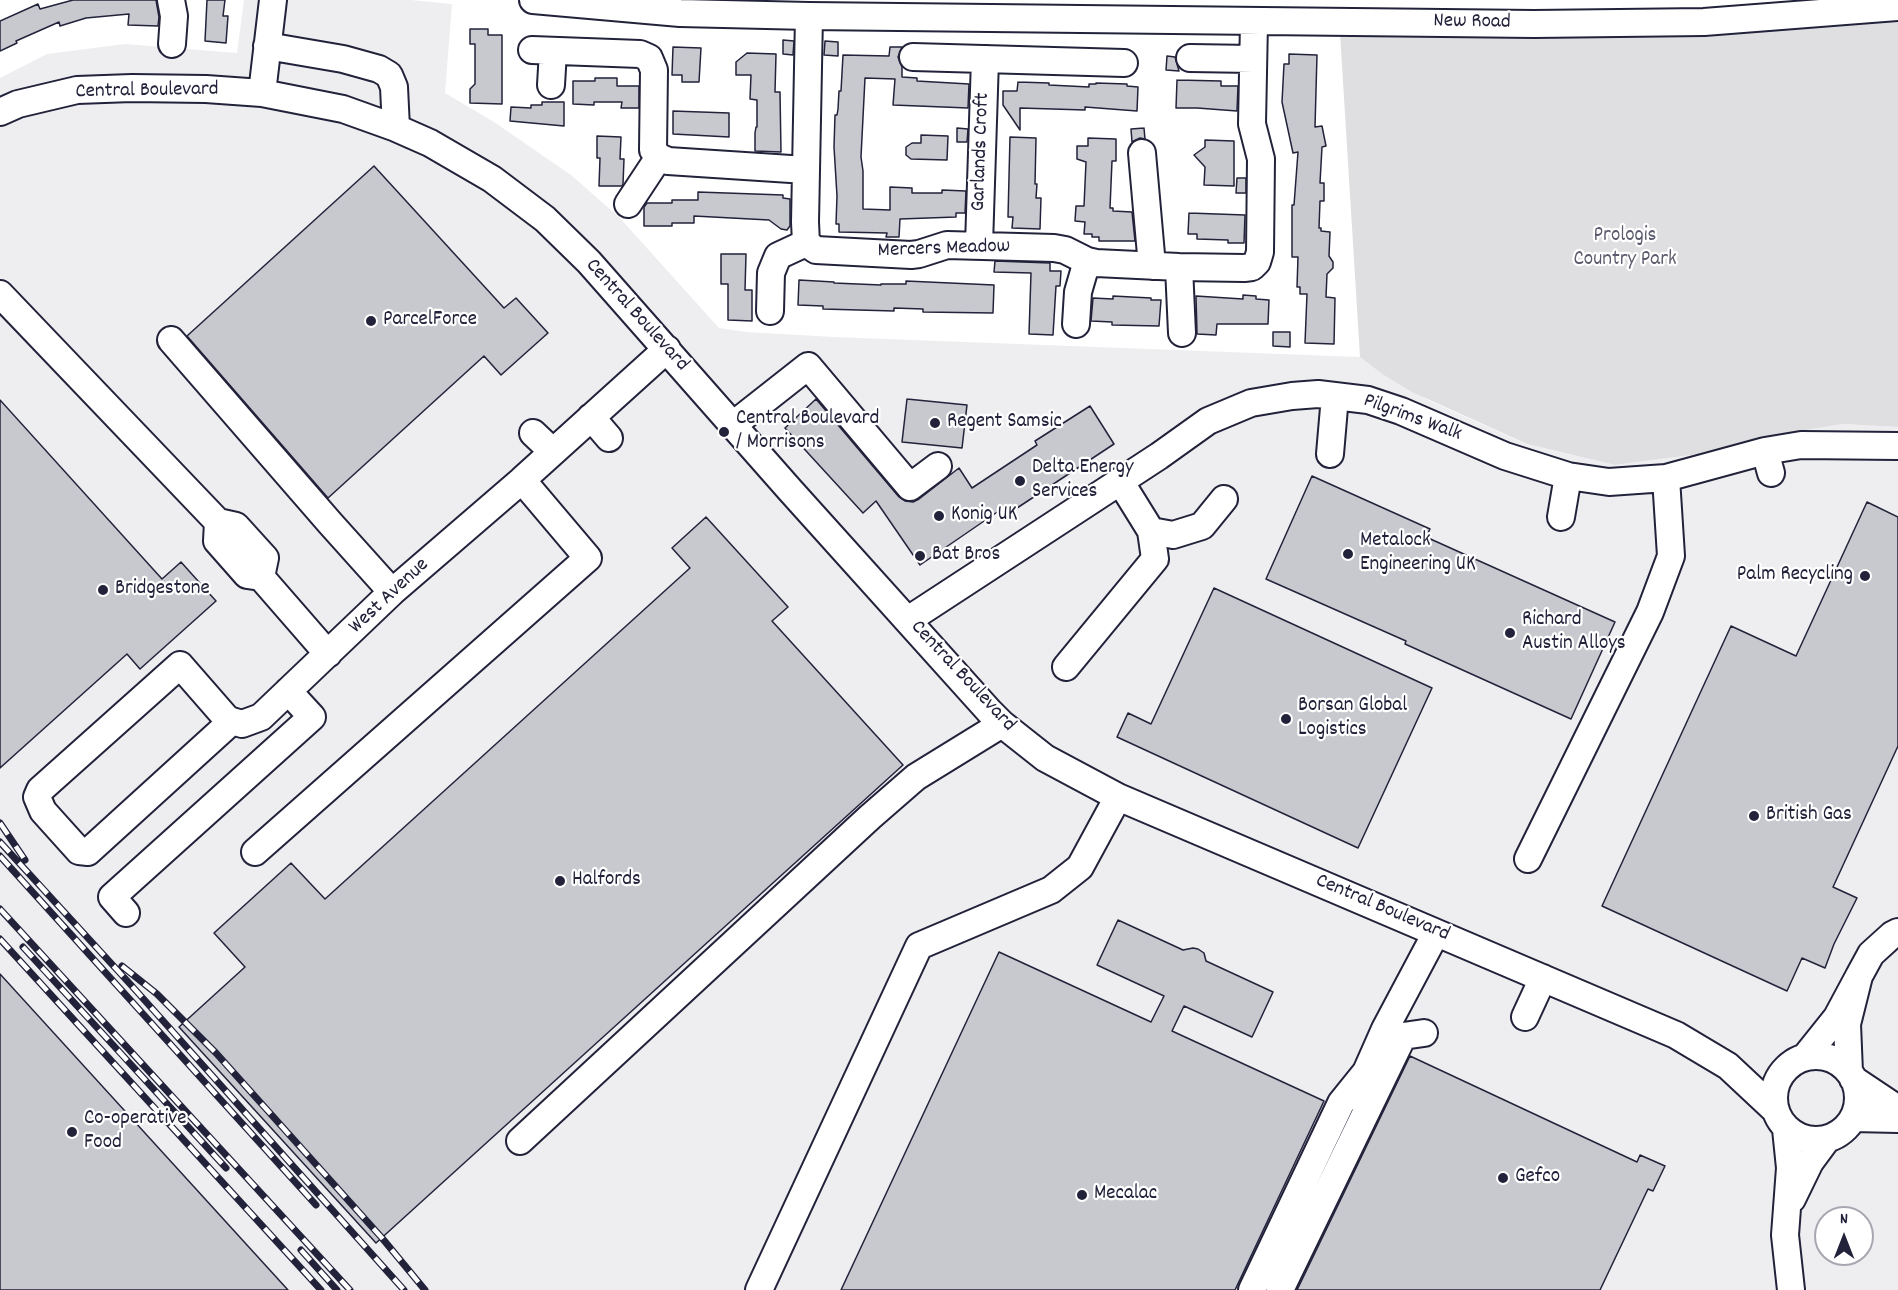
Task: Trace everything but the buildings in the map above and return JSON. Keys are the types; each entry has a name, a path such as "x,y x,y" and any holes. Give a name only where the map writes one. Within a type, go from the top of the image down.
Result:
{"street":[{"path":"171,0 174,16 172,44"},
{"path":"262,93 273,0"},
{"name":"New Road","path":"533,0 625,4 680,13 1534,24 1704,22 1898,7"},
{"path":"770,311 771,273 778,256 806,243 809,16"},
{"name":"Mercers Meadow","path":"806,243 816,250 911,255 947,245 1054,248 1065,250 1096,263 1179,267 1252,267 1257,262 1260,252 1261,159 1252,124 1254,22"},
{"path":"267,46 343,59 379,69 389,75 394,87 396,128"},
{"path":"551,85 543,50 640,54 649,58 654,70 653,150 659,157 668,161 806,170"},
{"path":"913,57 1124,63"},
{"path":"1190,58 1253,59"},
{"name":"Garlands Croft","path":"979,245 985,59"},
{"name":"Central Boulevard","path":"0,112 18,104 77,90 206,89 262,93 343,109 430,142 492,179 545,219 589,262 1002,724 1045,758 1118,797 1676,1035 1728,1066 1781,1119"},
{"path":"1142,153 1152,266"},
{"path":"628,204 659,157"},
{"path":"1076,324 1078,292 1087,261"},
{"path":"1179,267 1182,333"},
{"path":"0,294 218,522 217,541 247,575 261,577 328,654"},
{"path":"171,340 392,592"},
{"name":"West Avenue","path":"232,721 242,724 261,717 392,592 522,480 667,349"},
{"path":"733,425 808,366 910,487 938,466"},
{"name":"Pilgrims Walk","path":"909,620 1120,482 1208,421 1251,403 1318,394 1368,400 1401,411 1505,456 1568,476 1609,482 1666,478 1768,462 1801,445 1898,446"},
{"path":"1330,454 1335,396"},
{"path":"591,417 609,438"},
{"path":"533,433 552,451"},
{"path":"1561,517 1568,476"},
{"path":"1528,859 1650,612 1671,556 1666,478"},
{"path":"255,852 588,558 522,480"},
{"path":"1066,667 1155,559 1151,531 1120,482"},
{"path":"1151,531 1173,535 1202,526 1224,498"},
{"path":"180,665 228,720 232,721 88,852 79,851 43,811 37,797 40,790 180,665"},
{"path":"126,913 111,897 312,717 288,691"},
{"path":"520,1141 861,825 916,777 1002,724"},
{"path":"759,1290 919,946 1051,890 1080,867 1118,797"},
{"path":"1791,1290 1785,1235 1790,1168 1781,1119 1773,1096 1776,1085 1781,1074 1796,1062 1837,1017 1871,954 1898,932"},
{"path":"1252,1290 1341,1102 1366,1072 1385,1029 1436,933"},
{"path":"1781,1119 1796,1136 1806,1140 1827,1139 1840,1133 1853,1118 1858,1094 1851,1075 1847,1024 1859,976"},
{"path":"1526,1017 1544,978"},
{"path":"1280,1290 1403,1036 1424,1033"},
{"path":"1796,1062 1827,1058 1843,1065 1851,1075 1898,1109"},
{"name":"Central Boulevard","path":"1728,1066 1768,1070 1796,1062"},
{"path":"1853,1118 1898,1119"},
{"path":"1785,1235 1792,1198 1810,1162 1827,1139"}],"shaded area":[{"path":"244,0 411,0 452,4 445,93 494,122 571,175 619,217 719,328 746,332 834,337 1360,357 1382,374 1430,401 1526,444 1615,465 1699,454 1762,437 1843,424 1898,427 1898,1290 0,1290 0,78 47,54 125,44 237,53"}],"green space":[{"name":"Prologis Country Park","path":"1898,21 1898,427 1843,424 1762,437 1699,454 1615,465 1527,444 1412,392 1382,374 1360,357 1340,33 1459,36 1681,36"}],"railway":[{"path":"0,823 25,860"},
{"path":"0,842 404,1290"},
{"path":"0,856 316,1205"},
{"path":"0,909 350,1290"},
{"path":"0,939 321,1290"},
{"path":"23,947 226,1168"},
{"path":"122,966 157,994 216,1053 382,1238 425,1290"},
{"path":"301,1250 337,1290"}],"place":[{"name":"ParcelForce","path":"371,321"},
{"name":"Regent Samsic","path":"935,423"},
{"name":"Central Boulevard / Morrisons","path":"724,432"},
{"name":"Delta Energy Services","path":"1020,481"},
{"name":"Konig UK","path":"939,516"},
{"name":"Metalock Engineering UK","path":"1348,554"},
{"name":"Bat Bros","path":"920,556"},
{"name":"Palm Recycling","path":"1865,576"},
{"name":"Bridgestone","path":"103,590"},
{"name":"Richard Austin Alloys","path":"1510,633"},
{"name":"Borsan Global Logistics","path":"1286,719"},
{"name":"British Gas","path":"1754,816"},
{"name":"Halfords","path":"560,881"},
{"name":"Co-operative Food","path":"72,1132"},
{"name":"Gefco","path":"1503,1178"},
{"name":"Mecalac","path":"1082,1195"}]}
